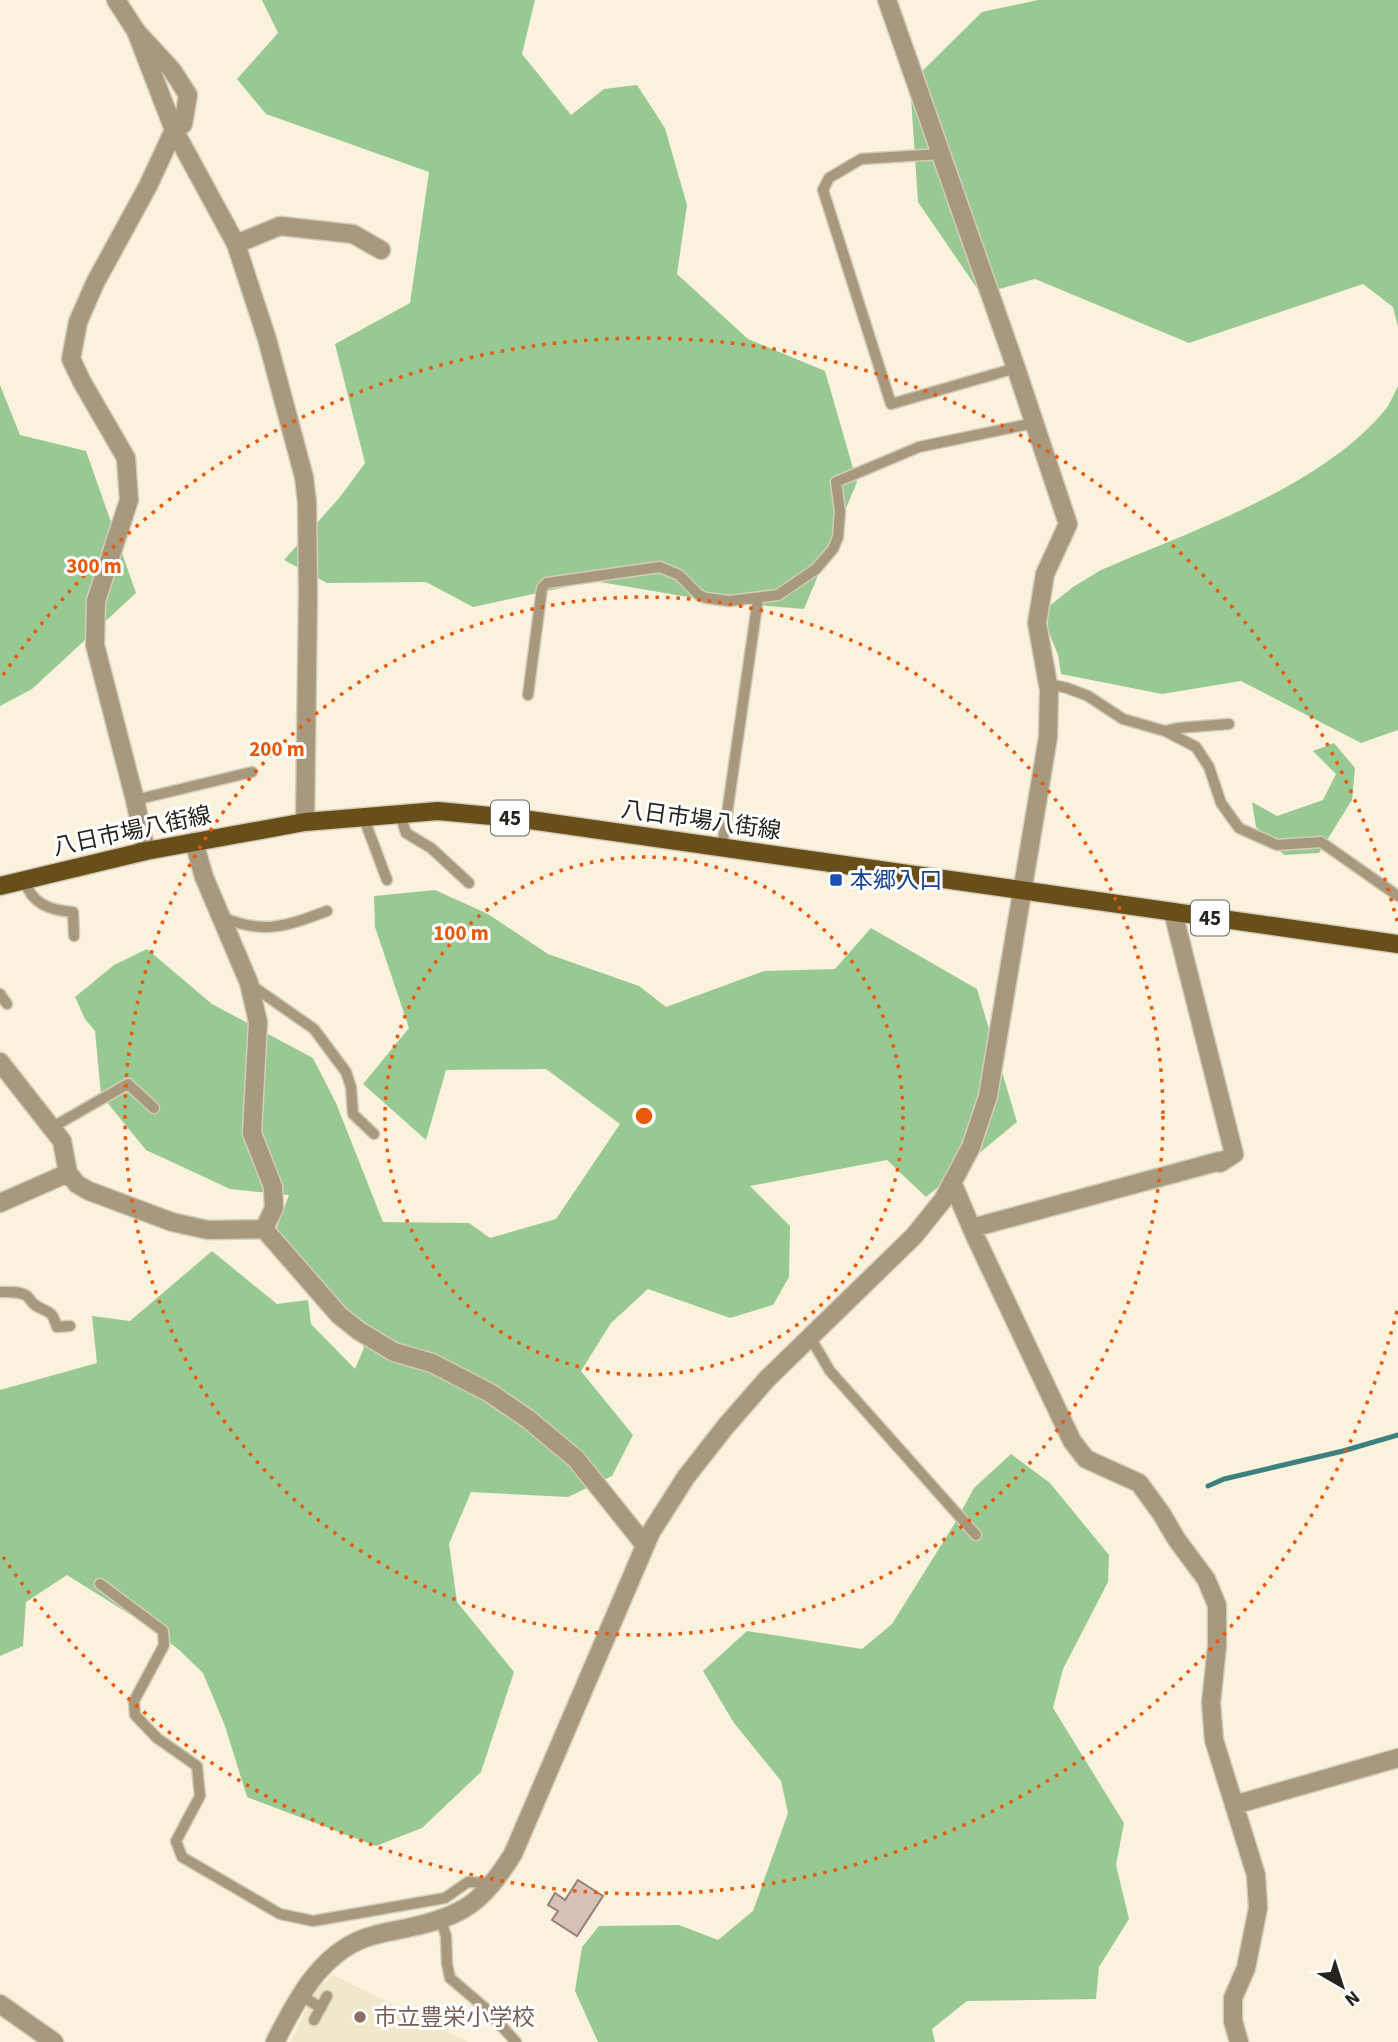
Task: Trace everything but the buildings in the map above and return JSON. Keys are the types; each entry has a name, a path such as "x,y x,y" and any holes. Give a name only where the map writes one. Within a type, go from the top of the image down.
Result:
{"main road":[{"name":"八日市場八街線","path":"0,886 146,852 305,821 438,811 477,814 1398,944"}],"street":[{"path":"116,0 136,31 172,70 188,95 183,124 174,130 148,186 95,283 78,322 71,359 126,458 129,500 96,601 95,645 146,852"},
{"path":"275,2042 299,1994 320,1969 345,1949 365,1938 441,1921 471,1906 495,1883 513,1854 645,1545 685,1477 767,1379 914,1236 943,1200 971,1147 988,1096 1048,737 1048,684 1037,623 1045,574 1068,524 887,0"},
{"path":"136,31 174,130 236,244 267,340 304,477 307,502 305,821"},
{"path":"236,244 280,226 353,234 381,250"},
{"path":"194,842 204,877 249,983 258,1022 252,1133 273,1187 274,1208 264,1229"},
{"path":"972,1228 1220,1163 1234,1154 1173,912"},
{"path":"0,1062 62,1141 68,1173 77,1184 172,1222 208,1230 264,1229 339,1315 359,1331 394,1352 432,1363 467,1381 528,1419 576,1460 645,1545"},
{"path":"0,1203 68,1173"},
{"path":"951,1182 1072,1441 1086,1459 1139,1483 1206,1579 1217,1605 1217,1646 1211,1703 1214,1740 1256,1875 1258,1909 1246,1968 1233,1998 1233,2021 1240,2042"},
{"path":"1234,1805 1398,1758"},
{"path":"0,2004 54,2042"}],"lane":[{"path":"941,154 861,159 829,178 823,190 891,404 1016,368"},
{"path":"528,695 542,588 547,583 660,567 679,575 699,595 706,598 729,601 758,599 784,592 816,569 833,549 838,537 840,511 836,482 919,447 1034,423"},
{"path":"722,848 758,599"},
{"path":"1048,684 1088,696 1123,719 1165,732 1196,747 1209,767 1221,803 1239,828 1277,845 1321,842 1398,896"},
{"path":"1165,732 1178,728 1229,724"},
{"path":"135,800 252,772"},
{"path":"400,814 406,833 430,848 469,883"},
{"path":"363,816 387,880"},
{"path":"24,880 36,901 51,910 73,912 74,936"},
{"path":"222,917 242,926 263,928 287,925 327,911"},
{"path":"249,983 314,1029 346,1072 351,1087 353,1114 374,1134"},
{"path":"0,994 7,1004"},
{"path":"51,1128 128,1084 153,1108"},
{"path":"0,1292 26,1295 34,1305 47,1309 54,1317 57,1327 70,1326"},
{"path":"810,1337 830,1371 976,1535"},
{"path":"100,1584 163,1631 164,1645 134,1700 135,1715 157,1738 197,1766 200,1796 176,1841 182,1857 280,1914 313,1921 445,1898 468,1882 495,1883"},
{"path":"441,1921 446,1936 450,1978 484,2007 516,2042"},
{"path":"299,1994 321,2008"},
{"path":"314,2020 327,1996"}],"shaded area":[{"name":"市立豊栄小学校","path":"333,1975 468,2042 291,2042 314,1992"}],"green space":[{"path":"262,0 535,0 522,54 571,115 604,89 637,85 665,128 687,205 677,274 748,339 825,371 857,482 804,609 718,602 594,581 473,607 426,582 327,583 284,560 340,497 365,463 335,344 410,303 429,172 266,114 237,79 278,33"},
{"path":"1038,0 1398,0 1398,327 1393,307 1363,284 1189,343 1035,279 981,294 918,202 910,83 982,12"},
{"path":"0,385 20,435 86,451 136,593 32,689 0,706"},
{"path":"1398,386 1398,730 1361,743 1241,681 1162,694 1061,674 1058,655 1048,630 1048,607 1101,570 1214,523 1291,484 1327,462 1385,410"},
{"path":"1334,743 1355,768 1352,800 1319,853 1284,855 1256,827 1252,802 1277,816 1323,800 1336,774 1313,751"},
{"path":"435,890 488,914 548,954 639,986 666,1007 764,971 835,969 871,928 977,989 1017,1122 926,1197 887,1160 750,1186 790,1226 789,1277 773,1305 730,1318 648,1289 611,1323 581,1371 633,1435 612,1476 568,1497 471,1492 449,1544 457,1602 514,1672 481,1772 422,1828 376,1846 247,1797 225,1726 203,1673 178,1649 145,1624 67,1575 26,1602 23,1646 0,1656 0,1390 97,1363 92,1316 130,1321 212,1251 277,1304 308,1300 311,1324 355,1369 364,1348 340,1303 276,1230 289,1195 230,1189 146,1150 101,1095 95,1031 85,1019 75,997 114,965 147,949 212,1004 313,1058 336,1103 383,1222 469,1223 490,1238 556,1219 620,1124 546,1069 446,1070 426,1140 363,1084 409,1028 375,927 374,896"},
{"path":"1011,1454 1050,1483 1109,1555 1108,1582 1063,1669 1053,1708 1124,1823 1116,1865 1129,1919 1099,1967 1096,1999 967,2001 932,2029 935,2042 598,2042 575,1991 582,1947 599,1926 679,1925 718,1940 753,1911 788,1813 781,1781 734,1723 703,1671 747,1631 862,1649 892,1624 974,1488"}],"waterway":[{"path":"1208,1486 1224,1479 1398,1435"}],"place":[{"name":"本郷入口","path":"836,880"},
{"name":"市立豊栄小学校","path":"360,2017"}]}
